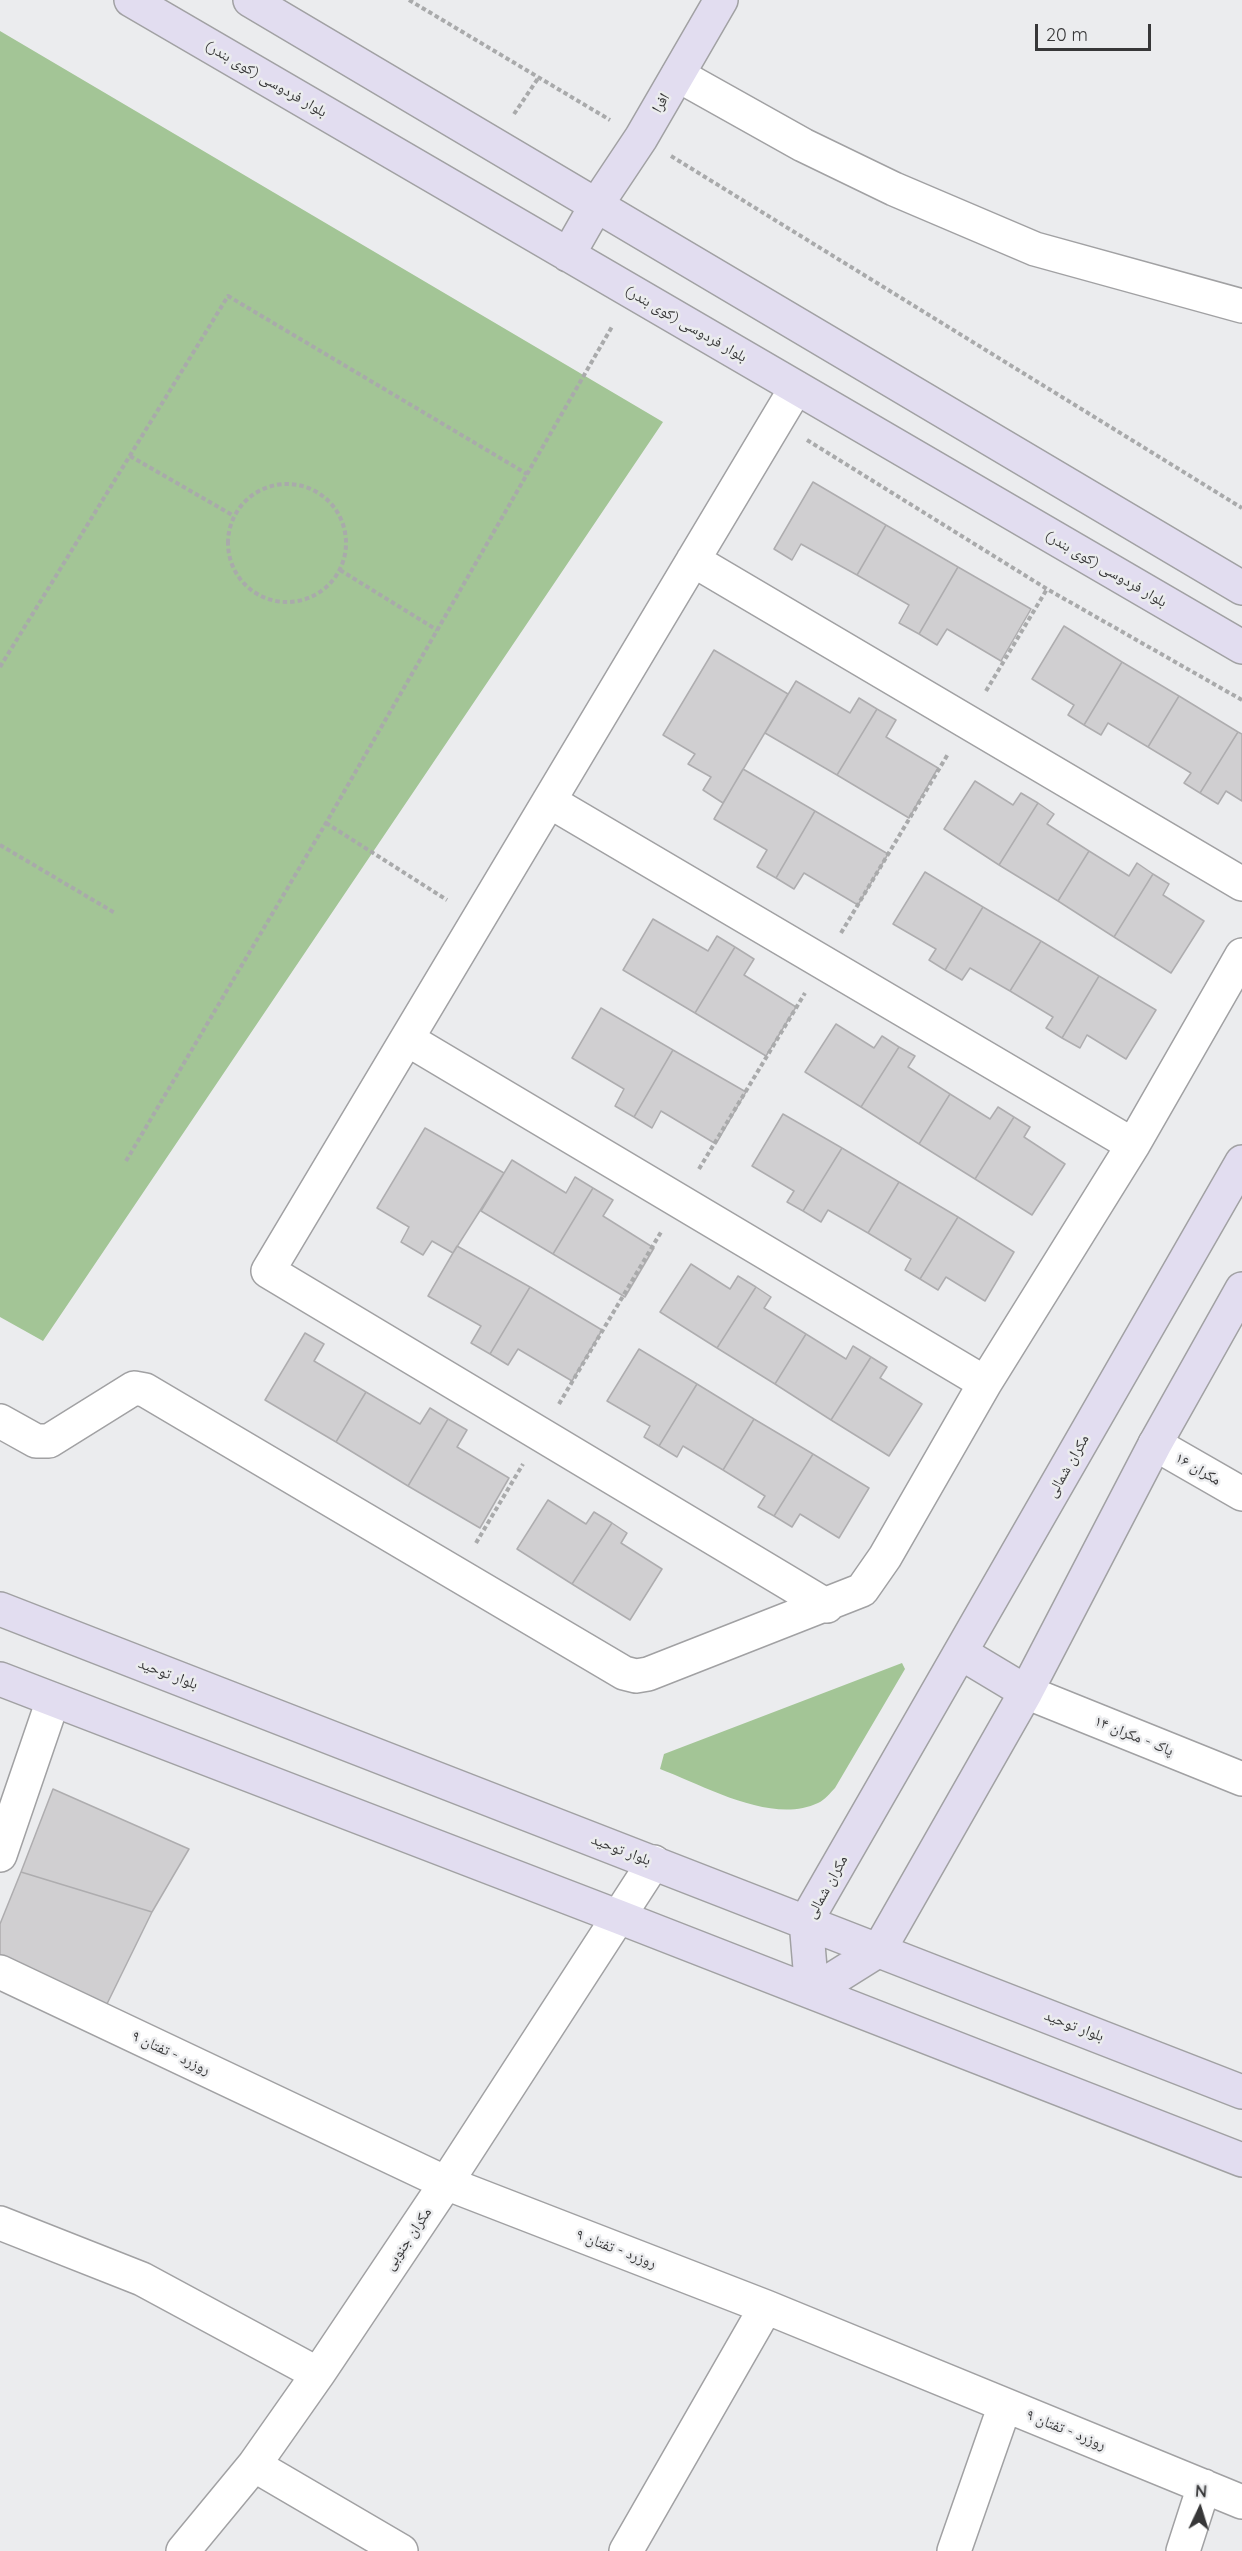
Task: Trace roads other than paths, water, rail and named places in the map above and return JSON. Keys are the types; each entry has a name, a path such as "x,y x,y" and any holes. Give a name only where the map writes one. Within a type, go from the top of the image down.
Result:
{"street":[{"name":"بلوار فردوسی (کوی بندر)","path":"131,0 1242,647"},
{"path":"250,0 1242,588"},
{"name":"افرا","path":"568,255 597,204 641,138 722,0"},
{"path":"678,75 802,145 894,189 1035,249 1242,306"},
{"path":"795,388 268,1271 826,1606"},
{"path":"693,560 1242,884"},
{"path":"549,801 1133,1145"},
{"path":"0,1421 36,1442 49,1441 134,1388 145,1390 624,1673 636,1676 648,1674 862,1590 885,1557 985,1383 1133,1145 1242,955"},
{"path":"407,1039 985,1383"},
{"name":"مکران شمالی","path":"812,1992 806,1921 1242,1162"},
{"path":"812,1992 879,1950 1026,1692 1155,1443 1242,1289"},
{"name":"مکران ۱۶","path":"1155,1443 1242,1494"},
{"name":"بلوار توحید","path":"0,1609 1242,2092"},
{"path":"961,1653 1026,1692"},
{"path":"0,1679 1242,2160"},
{"name":"پاک - مکران ۱۴","path":"1026,1692 1242,1779"},
{"path":"0,1855 53,1700"},
{"name":"مکران جنوبی","path":"183,2551 254,2465 318,2374 446,2183 654,1862"},
{"name":"روزرد - تفتان ۹","path":"0,1972 446,2183 766,2307 1242,2502"},
{"path":"0,2223 142,2279 318,2374"},
{"path":"626,2551 766,2307"},
{"path":"954,2551 1005,2405"},
{"path":"254,2465 401,2551"},
{"path":"1184,2551 1204,2486"}]}
